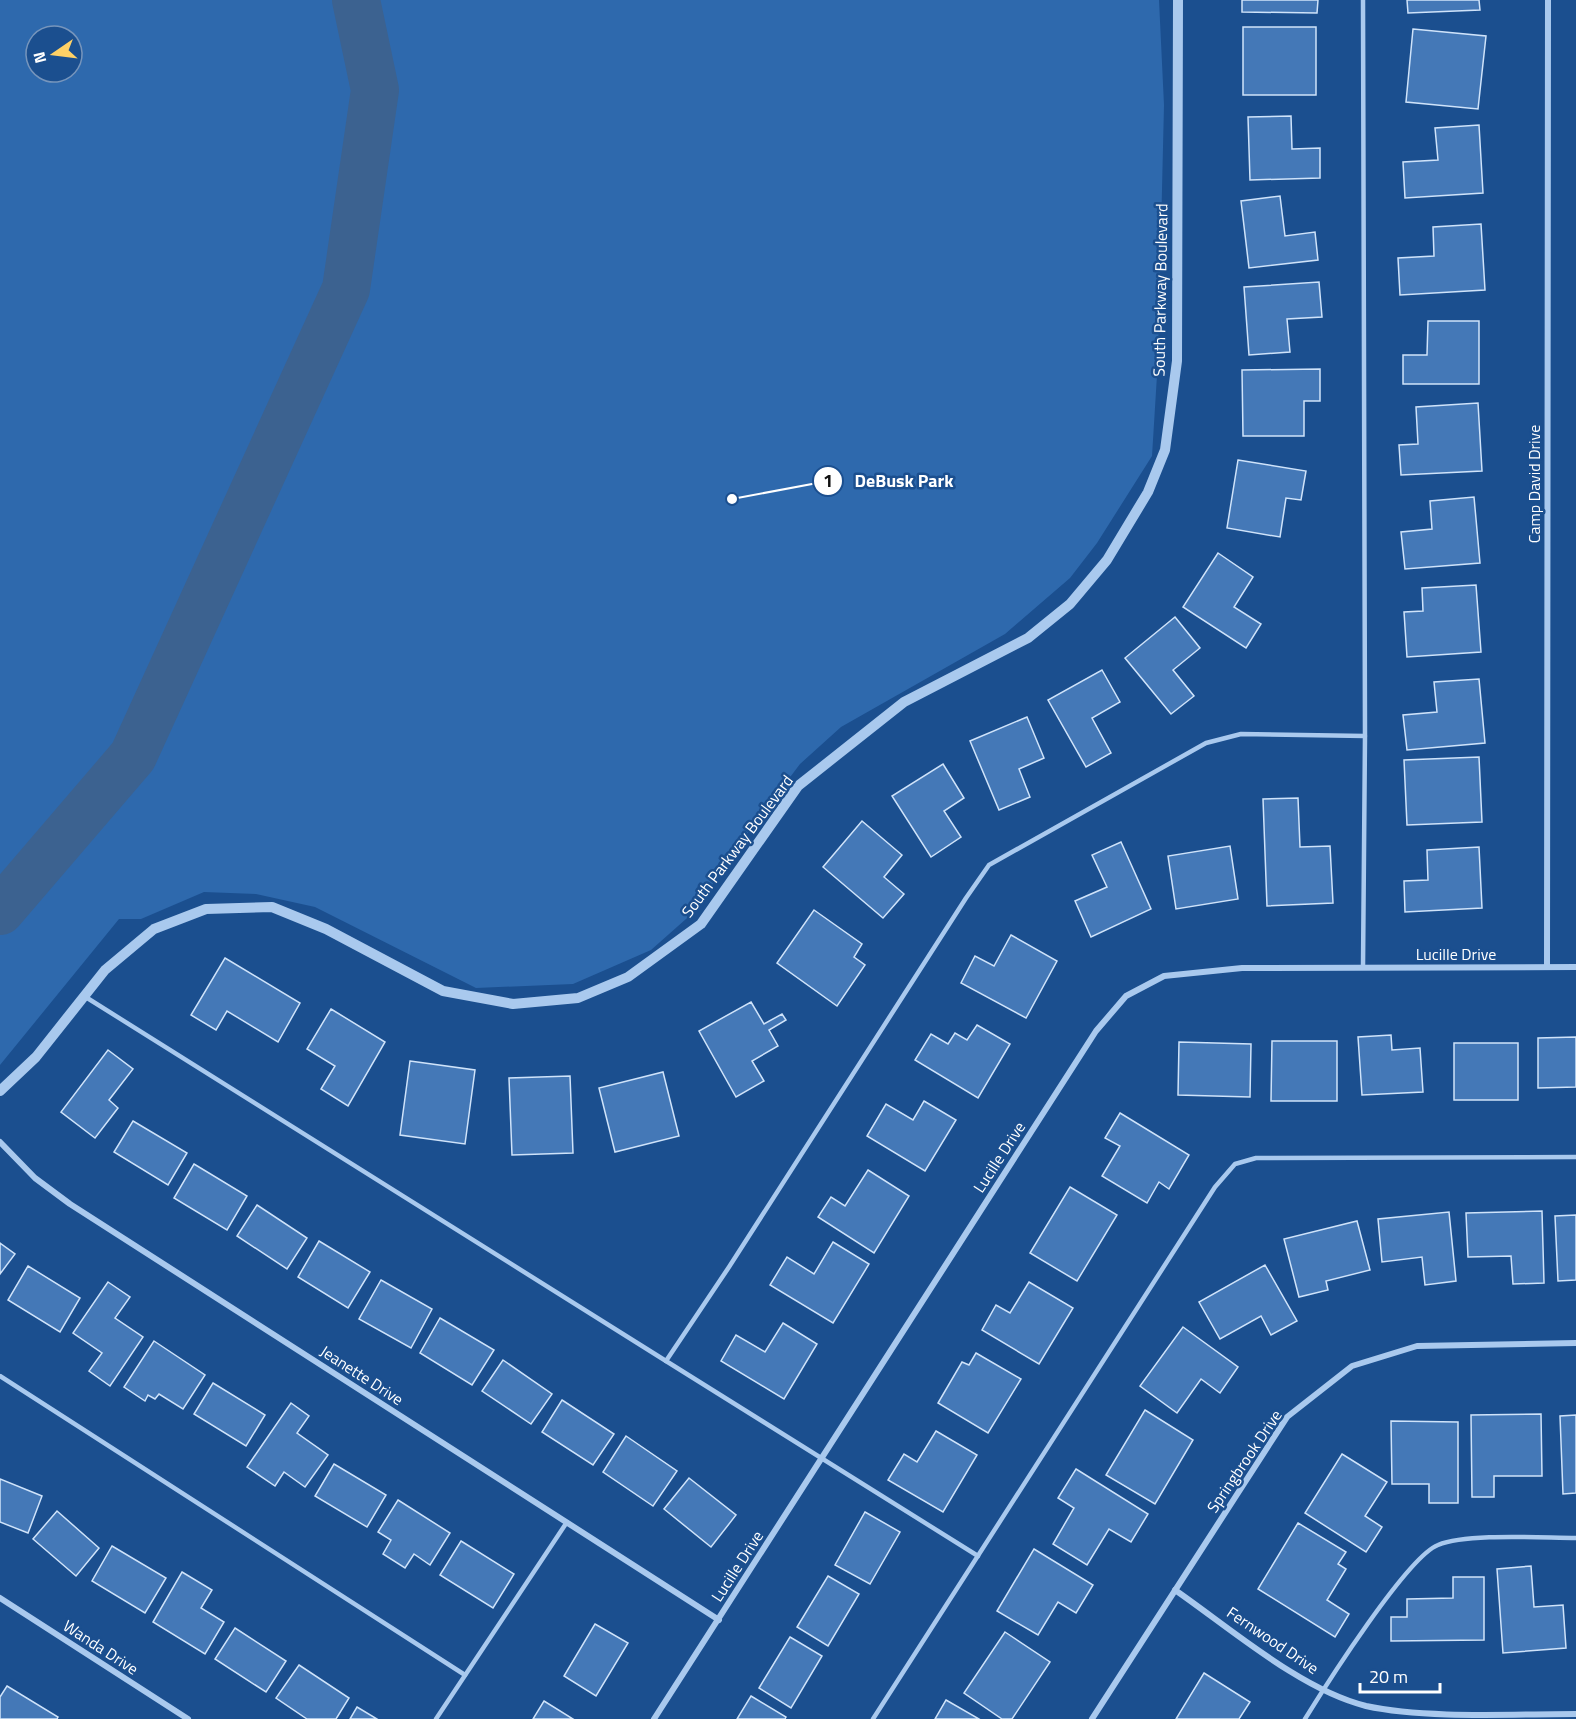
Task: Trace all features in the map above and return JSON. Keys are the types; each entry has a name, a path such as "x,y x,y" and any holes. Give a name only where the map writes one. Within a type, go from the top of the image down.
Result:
{"street":[{"name":"South Parkway Boulevard","path":"0,1091 36,1057 105,970 154,929 206,909 272,907 326,929 443,991 513,1004 578,998 628,977 701,924 798,786 904,702 1028,638 1070,604 1113,550 1148,492 1165,450 1177,361 1178,0"},
{"name":"Camp David Drive","path":"1547,967 1548,0"},
{"name":"Lucille Drive","path":"654,1719 1096,1031 1126,996 1164,976 1242,968 1576,967"},
{"name":"Jeanette Drive","path":"0,1142 35,1178 70,1204 718,1620"},
{"name":"Springbrook Drive","path":"1092,1719 1287,1417 1352,1365 1417,1346 1576,1343"},
{"name":"Fernwood Drive","path":"1175,1590 1307,1681 1365,1706 1423,1713 1576,1714"},
{"name":"Wanda Drive","path":"0,1598 188,1719"}],"lane":[{"path":"1363,0 1365,736 1363,967"},
{"path":"666,1361 989,865 1206,743 1241,734 1365,736"},
{"path":"84,996 978,1556"},
{"path":"873,1719 1215,1187 1235,1164 1256,1158 1576,1157"},
{"path":"0,1376 465,1675"},
{"path":"436,1719 567,1522"},
{"path":"1305,1719 1410,1566 1437,1545 1464,1540 1576,1538"}],"shaded area":[{"path":"0,0 1159,0 1164,105 1158,359 1152,456 1097,543 1070,578 1005,634 841,727 800,764 738,846 695,911 651,950 573,984 476,988 315,907 256,894 204,892 141,919 119,919 0,1065"}],"building":[{"path":"1242,0 1318,0 1317,13 1242,12"},
{"path":"1407,0 1479,0 1480,10 1408,13"},
{"path":"1243,27 1316,27 1316,95 1243,95"},
{"path":"1413,29 1486,36 1478,109 1406,102"},
{"path":"1291,116 1292,149 1320,148 1320,178 1250,180 1248,117"},
{"path":"1479,125 1483,193 1405,198 1403,162 1438,160 1435,128"},
{"path":"1280,196 1285,236 1315,232 1318,260 1249,268 1241,201"},
{"path":"1481,224 1485,290 1400,295 1398,258 1434,256 1433,227"},
{"path":"1319,282 1322,317 1287,319 1290,352 1249,355 1244,287"},
{"path":"1428,321 1479,321 1479,384 1403,384 1403,355 1427,355"},
{"path":"1320,369 1320,401 1304,401 1304,436 1243,436 1242,370"},
{"path":"1478,403 1482,471 1401,475 1399,445 1418,444 1416,407"},
{"path":"1238,460 1306,471 1301,500 1286,498 1280,537 1227,528"},
{"path":"1474,497 1480,563 1405,569 1401,532 1432,529 1430,501"},
{"path":"1218,553 1253,577 1234,607 1261,624 1246,648 1183,607"},
{"path":"1476,585 1481,652 1407,657 1404,612 1423,611 1422,588"},
{"path":"1175,617 1200,648 1173,670 1194,696 1171,714 1125,658"},
{"path":"1102,670 1120,702 1092,718 1111,753 1086,767 1048,700"},
{"path":"1479,679 1485,743 1407,750 1403,715 1437,712 1434,682"},
{"path":"1027,717 1044,758 1019,769 1030,797 999,810 970,741"},
{"path":"1479,757 1482,822 1407,825 1404,760"},
{"path":"943,764 964,798 944,811 961,837 931,857 892,796"},
{"path":"1298,798 1300,847 1330,846 1333,903 1267,906 1263,799"},
{"path":"862,821 902,855 884,877 904,894 883,918 823,867"},
{"path":"1121,842 1151,909 1091,937 1075,901 1107,887 1092,855"},
{"path":"1230,846 1238,899 1176,909 1168,856"},
{"path":"1479,847 1482,908 1405,912 1404,881 1428,880 1427,850"},
{"path":"814,910 862,944 854,957 865,965 837,1006 777,963"},
{"path":"1011,935 1057,961 1026,1018 961,983 975,956 994,966"},
{"path":"225,958 300,1003 278,1042 227,1011 216,1030 191,1015"},
{"path":"751,1002 764,1024 782,1014 786,1020 769,1030 778,1046 752,1061 764,1081 736,1097 699,1031"},
{"path":"331,1009 385,1042 348,1106 321,1089 335,1066 307,1049"},
{"path":"977,1025 1010,1044 978,1098 915,1060 931,1034 948,1044 955,1033 967,1040"},
{"path":"1391,1035 1392,1050 1420,1048 1423,1092 1362,1095 1358,1037"},
{"path":"1576,1037 1576,1087 1538,1088 1538,1038"},
{"path":"1272,1041 1337,1041 1337,1101 1271,1101"},
{"path":"1179,1042 1251,1044 1250,1097 1178,1095"},
{"path":"1454,1043 1518,1043 1518,1100 1454,1100"},
{"path":"108,1050 133,1069 109,1100 118,1108 95,1138 61,1112"},
{"path":"410,1061 475,1070 465,1144 400,1135"},
{"path":"663,1072 679,1136 615,1152 599,1088"},
{"path":"570,1076 573,1153 512,1155 509,1078"},
{"path":"924,1101 956,1120 925,1171 867,1136 886,1104 913,1120"},
{"path":"1120,1113 1189,1155 1169,1189 1159,1182 1147,1203 1102,1176 1120,1146 1105,1138"},
{"path":"133,1121 187,1153 168,1185 114,1152"},
{"path":"194,1164 247,1196 227,1230 174,1198"},
{"path":"868,1170 909,1196 874,1253 818,1217 831,1197 845,1206"},
{"path":"1070,1187 1117,1215 1077,1281 1030,1253"},
{"path":"257,1205 307,1238 287,1269 237,1236"},
{"path":"1542,1211 1544,1283 1513,1284 1511,1256 1468,1257 1466,1213"},
{"path":"1449,1212 1456,1281 1425,1285 1422,1257 1382,1262 1378,1219"},
{"path":"1576,1215 1576,1280 1558,1281 1555,1216"},
{"path":"1357,1221 1370,1270 1326,1281 1328,1290 1299,1297 1284,1239"},
{"path":"319,1241 370,1272 348,1308 298,1277"},
{"path":"833,1242 869,1264 833,1323 770,1285 787,1257 814,1274"},
{"path":"0,1243 15,1254 0,1274"},
{"path":"1265,1265 1297,1321 1271,1335 1261,1316 1220,1339 1199,1302"},
{"path":"28,1266 80,1298 60,1332 8,1300"},
{"path":"381,1280 432,1309 411,1348 359,1319"},
{"path":"108,1282 130,1297 115,1318 143,1337 110,1386 89,1371 102,1353 73,1333"},
{"path":"1029,1282 1073,1308 1039,1364 982,1330 996,1305 1010,1313"},
{"path":"440,1318 494,1350 472,1385 420,1353"},
{"path":"783,1323 817,1344 784,1399 721,1361 736,1335 765,1352"},
{"path":"1183,1327 1238,1367 1220,1393 1201,1379 1177,1413 1140,1386"},
{"path":"154,1341 205,1375 183,1409 159,1394 155,1399 148,1395 145,1401 124,1387"},
{"path":"976,1353 1021,1379 988,1433 938,1403 962,1362 969,1365"},
{"path":"503,1360 552,1394 531,1424 482,1391"},
{"path":"213,1383 265,1415 246,1446 194,1414"},
{"path":"562,1400 614,1434 593,1465 542,1432"},
{"path":"291,1403 309,1416 297,1433 328,1455 305,1487 284,1472 275,1486 247,1467"},
{"path":"1145,1410 1193,1440 1155,1504 1106,1475"},
{"path":"1541,1414 1542,1476 1494,1476 1494,1497 1472,1497 1471,1415"},
{"path":"1576,1415 1576,1493 1563,1494 1560,1416"},
{"path":"1391,1421 1458,1422 1458,1503 1429,1503 1429,1484 1392,1484"},
{"path":"936,1431 977,1455 943,1512 888,1480 904,1454 917,1462"},
{"path":"626,1436 677,1471 653,1506 603,1472"},
{"path":"1342,1454 1387,1482 1365,1516 1382,1527 1366,1552 1305,1513"},
{"path":"334,1464 386,1495 367,1527 315,1496"},
{"path":"1076,1469 1148,1514 1131,1542 1109,1529 1087,1565 1053,1544 1074,1508 1058,1498"},
{"path":"689,1478 736,1515 711,1547 664,1509"},
{"path":"0,1479 42,1496 28,1533 0,1522"},
{"path":"398,1500 450,1533 430,1565 414,1554 405,1568 383,1554 391,1540 378,1532"},
{"path":"57,1511 99,1548 76,1576 33,1539"},
{"path":"865,1512 900,1532 870,1584 835,1565"},
{"path":"1298,1523 1346,1552 1338,1564 1346,1569 1327,1600 1349,1614 1335,1637 1258,1589"},
{"path":"461,1541 514,1574 493,1608 440,1575"},
{"path":"112,1546 166,1578 145,1613 92,1581"},
{"path":"1034,1549 1093,1585 1076,1613 1058,1602 1038,1635 997,1611"},
{"path":"1531,1566 1534,1607 1563,1605 1566,1648 1503,1653 1497,1569"},
{"path":"182,1572 212,1590 201,1608 224,1622 205,1654 153,1622"},
{"path":"828,1576 859,1594 828,1646 797,1627"},
{"path":"1453,1577 1484,1577 1484,1640 1391,1641 1391,1617 1407,1617 1407,1599 1453,1598"},
{"path":"595,1624 628,1643 596,1696 564,1676"},
{"path":"235,1628 286,1661 266,1692 215,1659"},
{"path":"1005,1632 1050,1662 1012,1719 1002,1719 964,1693"},
{"path":"790,1637 822,1656 791,1708 759,1688"},
{"path":"299,1665 349,1698 336,1719 307,1719 276,1698"},
{"path":"1204,1673 1250,1702 1239,1719 1176,1719"},
{"path":"7,1686 58,1717 57,1719 0,1719 0,1697"},
{"path":"751,1696 786,1717 785,1719 737,1719"},
{"path":"946,1700 979,1719 935,1719"},
{"path":"544,1701 573,1719 533,1719"},
{"path":"357,1707 377,1719 350,1719"}],"waterway":[{"path":"0,911 133,756 346,289 375,90 356,0"}],"place":[{"name":"DeBusk Park","path":"732,499"}]}
